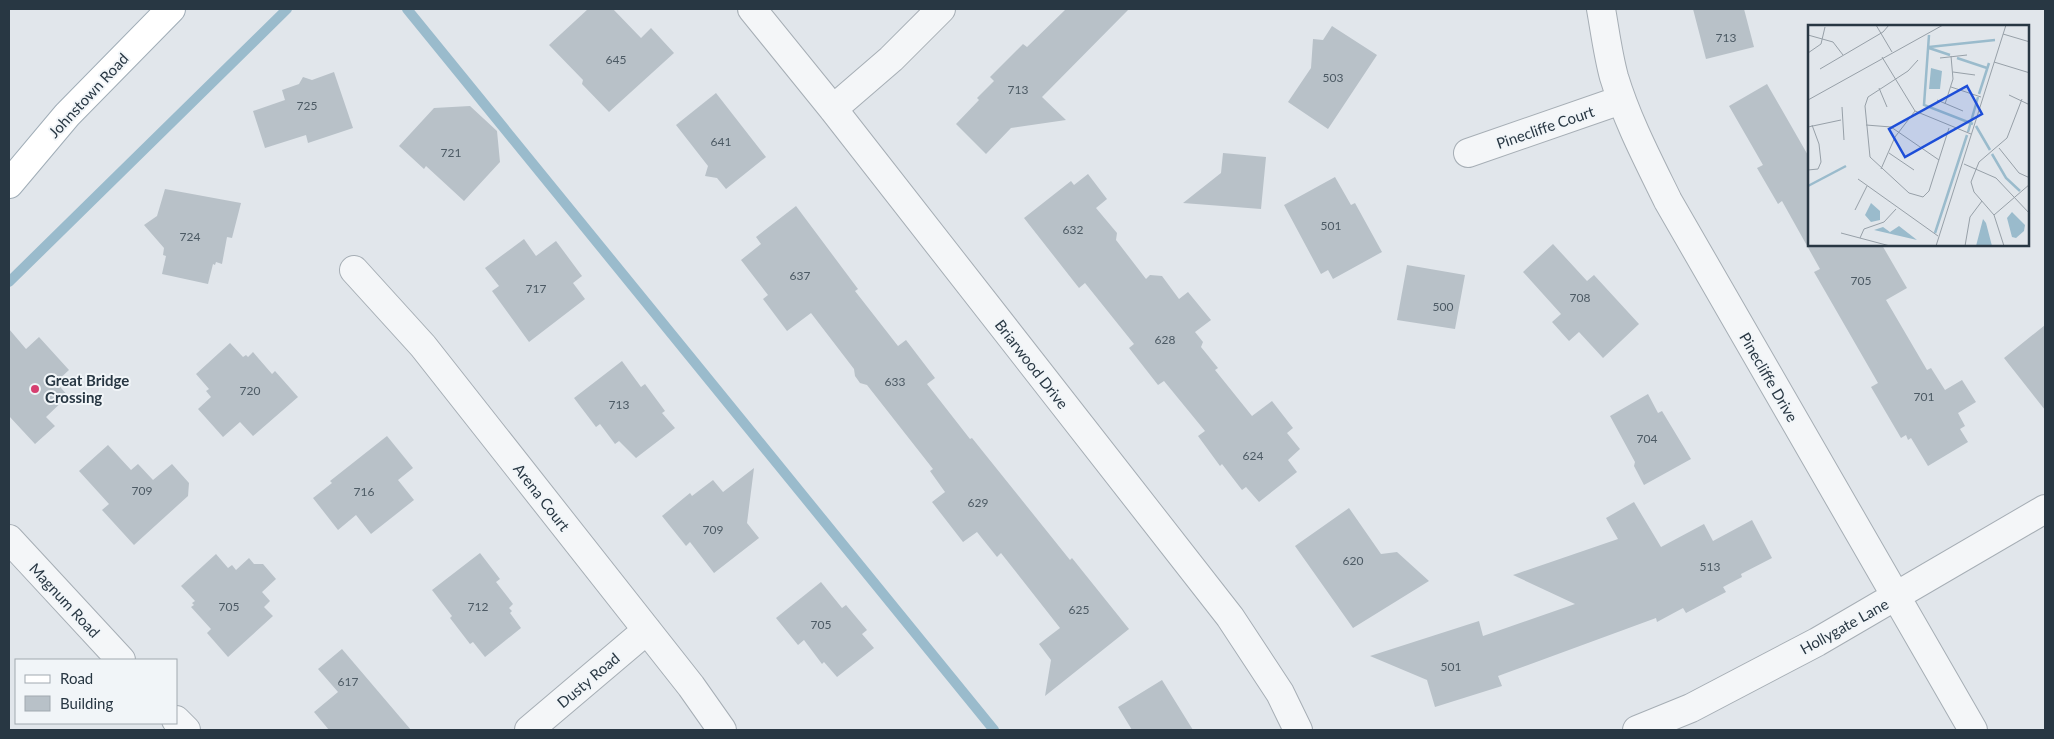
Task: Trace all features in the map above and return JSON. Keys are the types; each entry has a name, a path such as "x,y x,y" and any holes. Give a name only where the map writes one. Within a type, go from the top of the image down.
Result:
{"main road":[{"name":"Johnstown Road","path":"9,184 67,116 171,9"}],"street":[{"name":"Briarwood Drive","path":"752,9 833,109 1230,617 1280,693 1298,730"},
{"path":"833,109 891,59 940,9"},
{"name":"Pinecliffe Drive","path":"1601,9 1613,74 1622,100 1636,137 1668,201 1973,730"},
{"name":"Pinecliffe Court","path":"1468,153 1622,100"},
{"name":"Arena Court","path":"354,270 423,346 691,686 722,730"},
{"name":"Hollygate Lane","path":"1637,730 1692,708 1817,642 2045,509"},
{"name":"Magnum Road","path":"9,539 120,659"},
{"name":"Dusty Road","path":"529,730 647,630"}],"building":[{"path":"588,9 613,9 641,38 651,28 674,53 609,112 582,84 583,80 549,45"},
{"path":"1066,9 1129,9 1042,97 1066,120 1011,128 986,154 956,124 994,81 990,77 1023,44 1027,47"},
{"path":"1693,9 1744,9 1754,47 1706,59"},
{"path":"1332,26 1377,55 1328,129 1288,102 1311,68 1313,39 1323,40"},
{"path":"334,72 353,128 308,143 306,135 265,148 253,111 285,100 282,90 299,84 303,77 312,80"},
{"path":"1767,84 1808,155 1808,246 1883,246 1907,288 1886,300 1927,370 1931,368 1945,390 1962,380 1976,402 1958,413 1965,426 1960,429 1968,442 1928,466 1911,438 1908,440 1906,435 1901,438 1871,387 1878,383 1814,272 1820,269 1782,201 1778,204 1757,168 1763,165 1729,106"},
{"path":"716,93 766,157 726,189 717,178 705,176 708,166 676,125"},
{"path":"470,106 497,131 500,162 464,201 426,166 424,169 399,146 434,108"},
{"path":"1223,153 1266,157 1261,209 1183,203 1221,173"},
{"path":"1088,174 1107,199 1096,208 1117,233 1116,240 1146,279 1150,275 1162,276 1179,299 1188,292 1211,320 1195,332 1203,342 1201,347 1218,368 1215,370 1252,416 1272,401 1293,428 1287,433 1300,449 1288,460 1297,472 1259,502 1246,487 1242,490 1222,464 1220,466 1198,436 1205,431 1164,381 1158,385 1129,348 1134,344 1085,283 1079,288 1024,218 1071,181 1074,185"},
{"path":"1335,177 1351,205 1355,203 1382,252 1333,279 1328,270 1321,274 1284,205"},
{"path":"165,189 241,203 232,238 227,237 222,264 216,262 215,265 213,264 208,284 162,274 166,256 163,255 164,248 144,225 157,216"},
{"path":"796,206 858,289 855,291 898,346 906,340 935,378 927,384 970,439 972,438 1070,560 1072,558 1129,629 1045,696 1051,660 1039,644 1060,628 1001,553 997,557 977,532 963,542 932,502 945,492 930,471 933,469 867,385 860,383 855,376 854,369 811,313 787,331 763,299 768,295 741,260 761,244 756,237"},
{"path":"524,239 536,256 556,241 582,276 573,283 585,299 529,342 492,291 499,286 485,268"},
{"path":"1553,244 1587,281 1594,275 1639,324 1603,358 1579,332 1569,341 1552,322 1561,314 1523,272"},
{"path":"1407,265 1465,275 1455,329 1397,320"},
{"path":"2045,325 2045,410 2004,358"},
{"name":"Great Bridge Crossing","path":"9,329 26,349 39,337 69,370 56,382 68,396 46,417 55,426 35,444 9,416"},
{"path":"230,343 243,357 246,355 248,357 253,352 272,374 275,371 298,397 253,436 240,422 223,437 198,409 211,397 206,391 209,389 196,374"},
{"path":"622,361 641,387 645,384 665,411 662,413 675,428 636,458 619,441 615,444 600,424 596,427 574,398"},
{"path":"1648,394 1658,413 1662,411 1691,459 1644,485 1634,466 1635,462 1610,416"},
{"path":"387,436 413,468 398,480 414,500 371,534 356,515 338,530 313,498 332,483 330,481"},
{"path":"108,445 131,470 138,464 153,480 172,464 189,483 188,496 134,545 102,510 109,504 79,471"},
{"path":"754,468 747,523 759,538 714,573 690,542 686,546 662,516 690,493 692,496 713,480 723,492"},
{"path":"1634,502 1661,547 1704,524 1713,541 1752,520 1772,558 1741,574 1742,577 1723,587 1726,592 1686,613 1683,608 1657,622 1656,618 1498,676 1502,686 1435,707 1427,680 1370,656 1479,621 1483,636 1575,604 1513,575 1618,539 1606,518"},
{"path":"1349,508 1381,554 1397,552 1429,581 1353,628 1295,546"},
{"path":"480,553 500,579 496,582 513,604 509,608 512,611 510,613 521,628 485,657 473,642 470,644 432,590"},
{"path":"216,554 228,568 232,565 236,570 249,558 254,564 263,564 276,579 262,592 270,601 264,607 273,616 228,657 207,633 211,629 191,607 195,601 181,586"},
{"path":"821,582 842,608 846,605 867,630 862,634 874,648 837,677 824,662 822,664 804,640 798,645 776,618"},
{"path":"342,649 411,730 329,730 314,712 338,692 318,669"},
{"path":"1162,680 1193,730 1132,730 1118,707"}],"waterway":[{"path":"9,282 287,9"},
{"path":"407,9 994,730"}],"place":[{"name":"Great Bridge Crossing","path":"35,389"}]}
